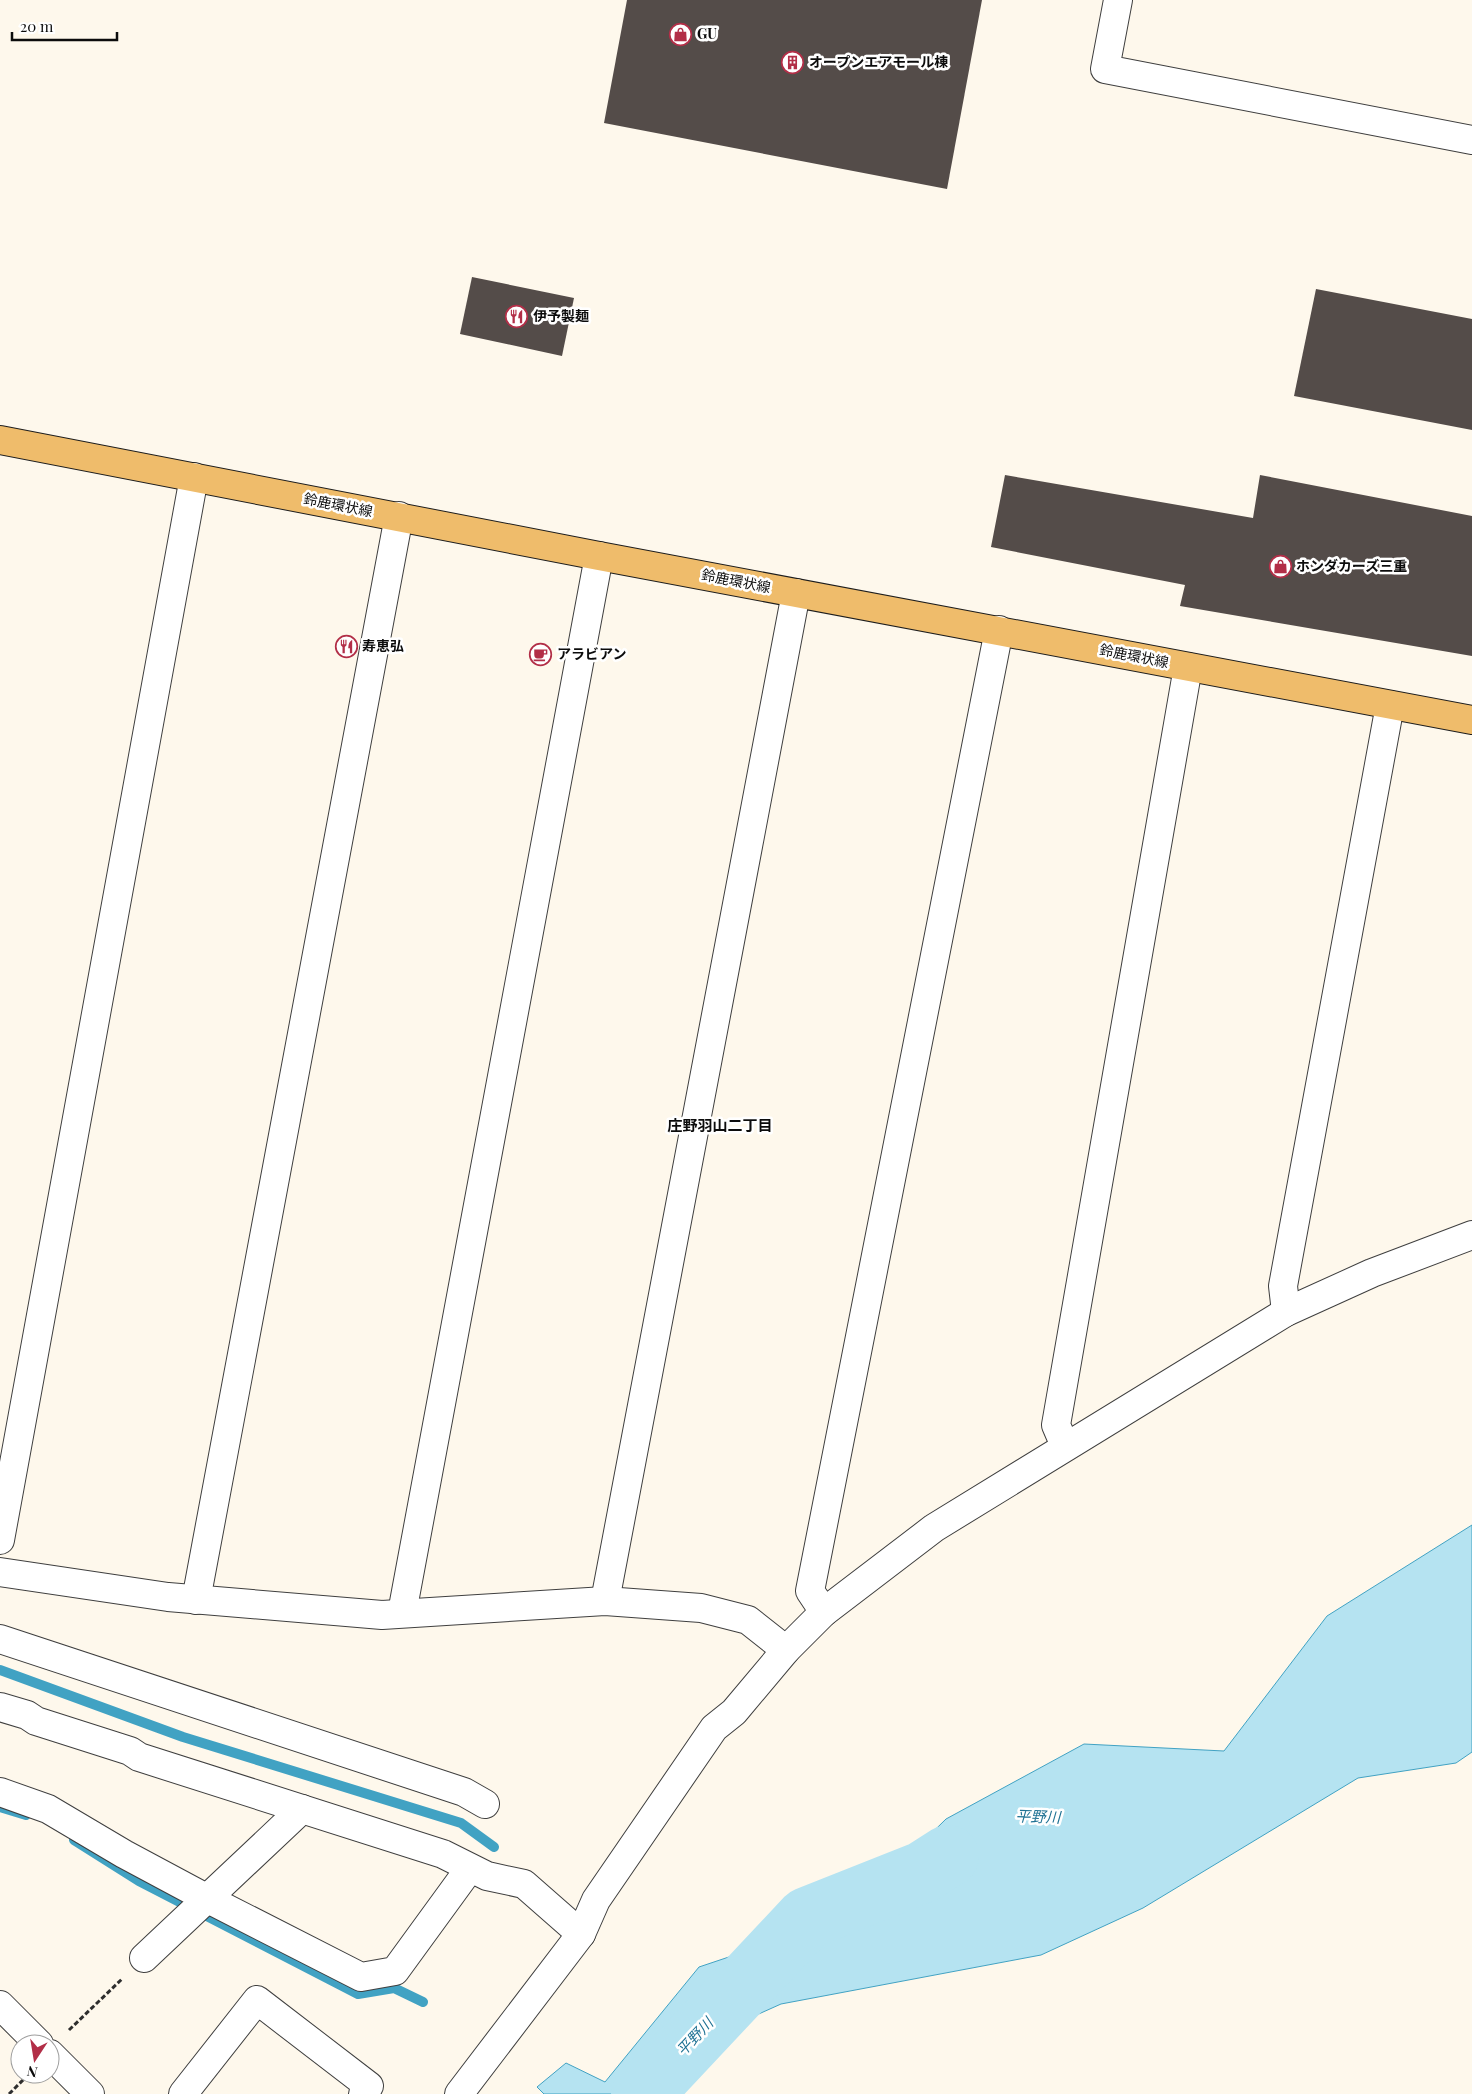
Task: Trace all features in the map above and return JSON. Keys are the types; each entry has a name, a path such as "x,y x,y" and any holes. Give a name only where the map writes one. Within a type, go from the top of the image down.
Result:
{"main road":[{"name":"鈴鹿環状線","path":"0,440 599,556 1472,720"}],"street":[{"path":"1118,0 1105,69 1472,140"},
{"path":"0,1540 4,1491 194,477"},
{"path":"196,1600 398,516"},
{"path":"402,1613 599,556"},
{"path":"605,1602 796,592"},
{"path":"824,1612 810,1591 999,630"},
{"path":"1065,1446 1056,1425 1188,667"},
{"path":"1286,1312 1283,1286 1390,705"},
{"path":"459,2094 581,1934 596,1900 714,1728 734,1712 786,1650 824,1612 934,1528 1286,1312 1372,1273 1472,1235"},
{"path":"0,1572 196,1600 382,1615 605,1602 701,1608 748,1620 786,1650"},
{"path":"0,1639 464,1792 485,1804"},
{"path":"0,1707 36,1721 130,1751 139,1757 443,1854 487,1876 524,1884 581,1934"},
{"path":"0,1792 48,1809 207,1900 361,1977 395,1971 470,1868"},
{"path":"144,1958 302,1809"},
{"path":"183,2094 257,2000 369,2086 363,2094"},
{"path":"0,2005 38,2034"},
{"path":"60,2056 90,2094"}],"path":[{"path":"60,2036 144,1958"},
{"path":"9,2094 20,2084"}],"water":[{"path":"1472,1525 1472,1752 1456,1763 1358,1778 1143,1908 1041,1955 781,2004 694,2043 666,2087 680,2094 544,2094 537,2087 566,2063 605,2082 699,1967 845,1918 946,1819 1084,1744 1224,1751 1327,1616"}],"building":[{"name":"オープンエアモール棟","path":"627,0 982,0 947,189 604,123"},
{"name":"伊予製麺","path":"472,277 574,298 562,356 460,334"},
{"path":"1316,289 1472,319 1472,430 1294,396"},
{"name":"ホンダカーズ三重","path":"1005,475 1253,518 1260,475 1472,516 1472,656 1180,606 1185,585 991,547"}],"waterway":[{"path":"0,1670 183,1737 461,1823 494,1847"},
{"path":"0,1807 26,1815"},
{"path":"74,1840 139,1881 358,1994 394,1988 423,2002"},
{"name":"平野川","path":"642,2094 807,1918 923,1872 948,1856"}],"place":[{"name":"GU","path":"681,34"},
{"name":"オープンエアモール棟","path":"793,62"},
{"name":"伊予製麺","path":"517,316"},
{"name":"ホンダカーズ三重","path":"1280,566"},
{"name":"寿恵弘","path":"346,646"},
{"name":"アラビアン","path":"541,654"}],"district":[{"name":"庄野羽山二丁目","path":"720,1126"}]}
